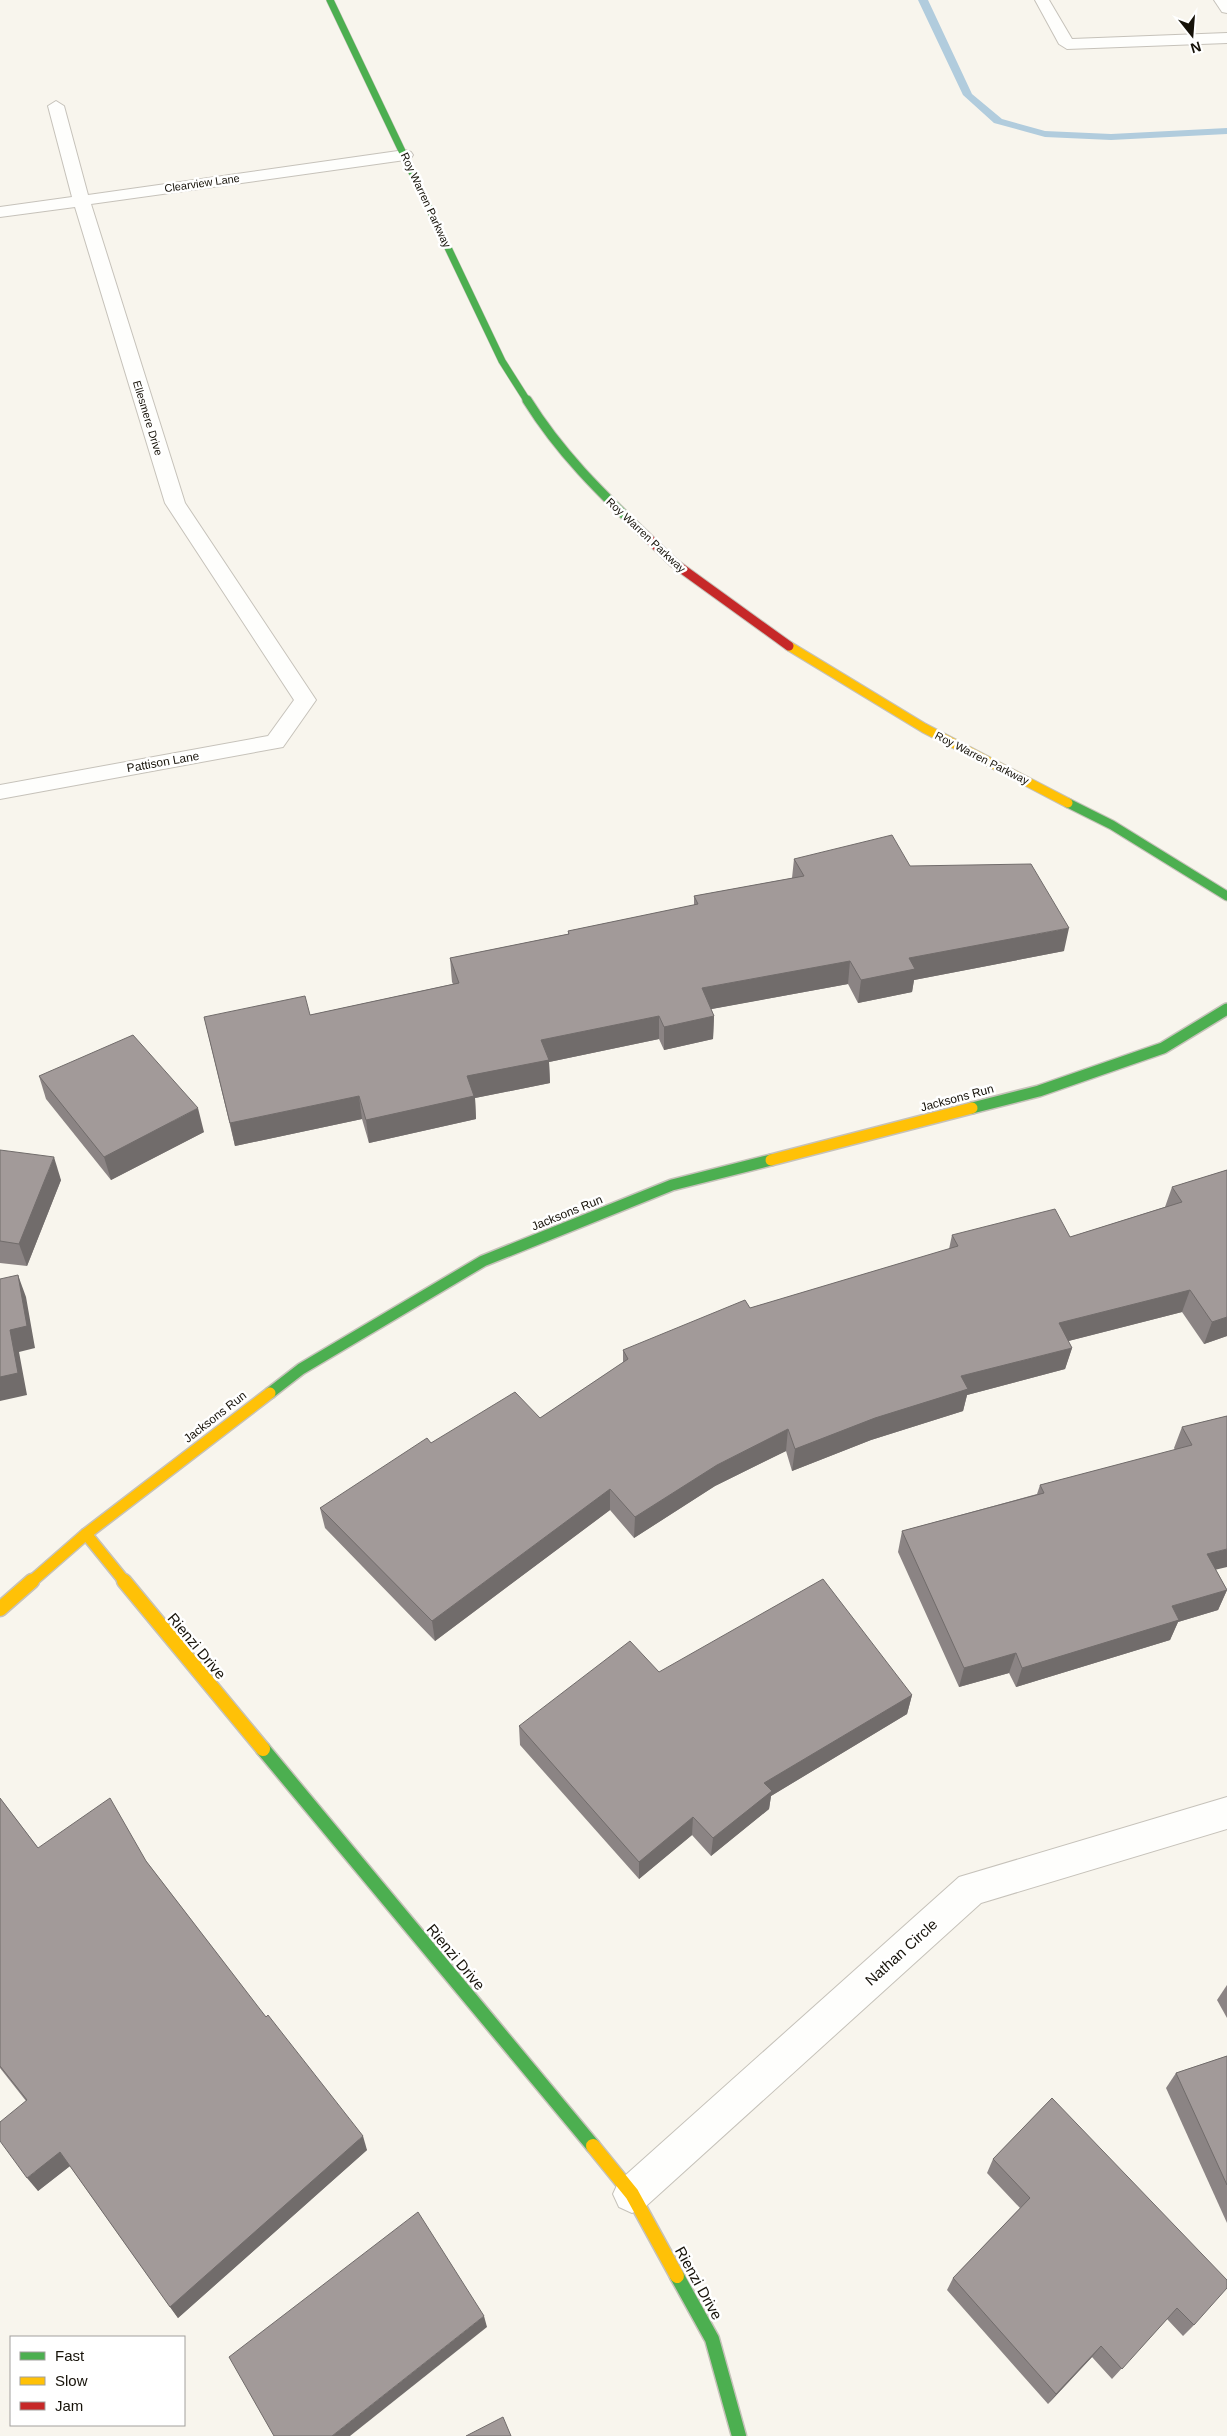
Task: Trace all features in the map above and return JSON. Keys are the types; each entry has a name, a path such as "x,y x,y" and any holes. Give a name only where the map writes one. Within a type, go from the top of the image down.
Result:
{"street":[{"name":"Roy Warren Parkway","path":"330,0 502,361 543,426 588,481 674,563 787,645 916,723 1112,825 1227,896"},
{"path":"1042,0 1067,44 1227,38"},
{"path":"1221,0 1227,9"},
{"name":"Ellesmere Drive","path":"56,106 81,200 175,503 305,700"},
{"name":"Clearview Lane","path":"0,212 405,155"},
{"name":"Pattison Lane","path":"0,792 275,742 305,700"},
{"name":"Jacksons Run","path":"0,1609 86,1534 301,1368 483,1261 672,1185 1039,1091 1163,1048 1227,1009"},
{"name":"Rienzi Drive","path":"86,1534 632,2194 712,2339 740,2436"},
{"name":"Nathan Circle","path":"632,2194 972,1889 1227,1813"}],"building":[{"path":"892,835 910,866 1031,864 1069,928 909,958 915,969 861,980 850,961 702,988 714,1016 664,1027 659,1016 541,1040 549,1060 467,1076 474,1096 366,1120 359,1096 230,1123 204,1017 305,996 310,1015 459,983 450,958 569,934 568,931 698,904 694,896 804,876 794,859"},
{"path":"133,1035 198,1108 104,1157 39,1076"},
{"path":"0,1150 54,1157 19,1244 0,1241"},
{"path":"1227,1170 1227,1317 1212,1322 1190,1290 1059,1323 1072,1348 961,1376 968,1389 875,1418 795,1449 788,1429 717,1465 635,1517 610,1489 432,1621 320,1508 427,1438 431,1443 515,1392 540,1418 628,1359 623,1350 745,1300 750,1308 958,1246 952,1235 1055,1209 1070,1237 1182,1202 1172,1187"},
{"path":"18,1275 27,1326 10,1330 18,1373 0,1377 0,1279"},
{"path":"1227,1416 1227,1549 1207,1554 1227,1590 1172,1606 1179,1620 1022,1668 1016,1653 964,1668 902,1531 1044,1493 1040,1485 1192,1445 1182,1427"},
{"path":"823,1579 912,1695 764,1783 772,1791 713,1838 693,1817 639,1862 519,1726 630,1641 659,1672"},
{"path":"0,1798 38,1848 110,1798 146,1861 266,2017 268,2015 363,2136 170,2307 60,2152 27,2178 0,2141 0,2122 27,2100 0,2066"},
{"path":"1227,2056 1227,2185 1176,2073"},
{"path":"1052,2098 1227,2280 1227,2288 1194,2325 1177,2308 1122,2369 1101,2346 1056,2394 953,2278 1030,2198 993,2159"},
{"path":"418,2212 484,2316 332,2436 274,2436 229,2357"},
{"path":"503,2417 511,2436 466,2436"}],"waterway":[{"path":"923,0 968,95 998,121 1045,134 1111,137 1227,131"}],"traffic: fast":[{"path":"330,0 502,361 543,426 588,481 645,535"},
{"path":"1068,803 1112,825 1227,896"},
{"path":"972,1108 1039,1091 1163,1048 1227,1009"},
{"path":"270,1393 301,1369 483,1261 672,1185 771,1160"},
{"path":"263,1749 593,2146"},
{"path":"677,2276 712,2339 739,2436"}],"traffic: slow":[{"path":"789,646 924,728 1068,803"},
{"path":"771,1160 972,1108"},
{"path":"0,1609 86,1534 270,1393"},
{"path":"86,1534 263,1749"},
{"path":"593,2146 632,2194 677,2276"}],"traffic: jam":[{"path":"645,535 674,563 789,646"}]}
